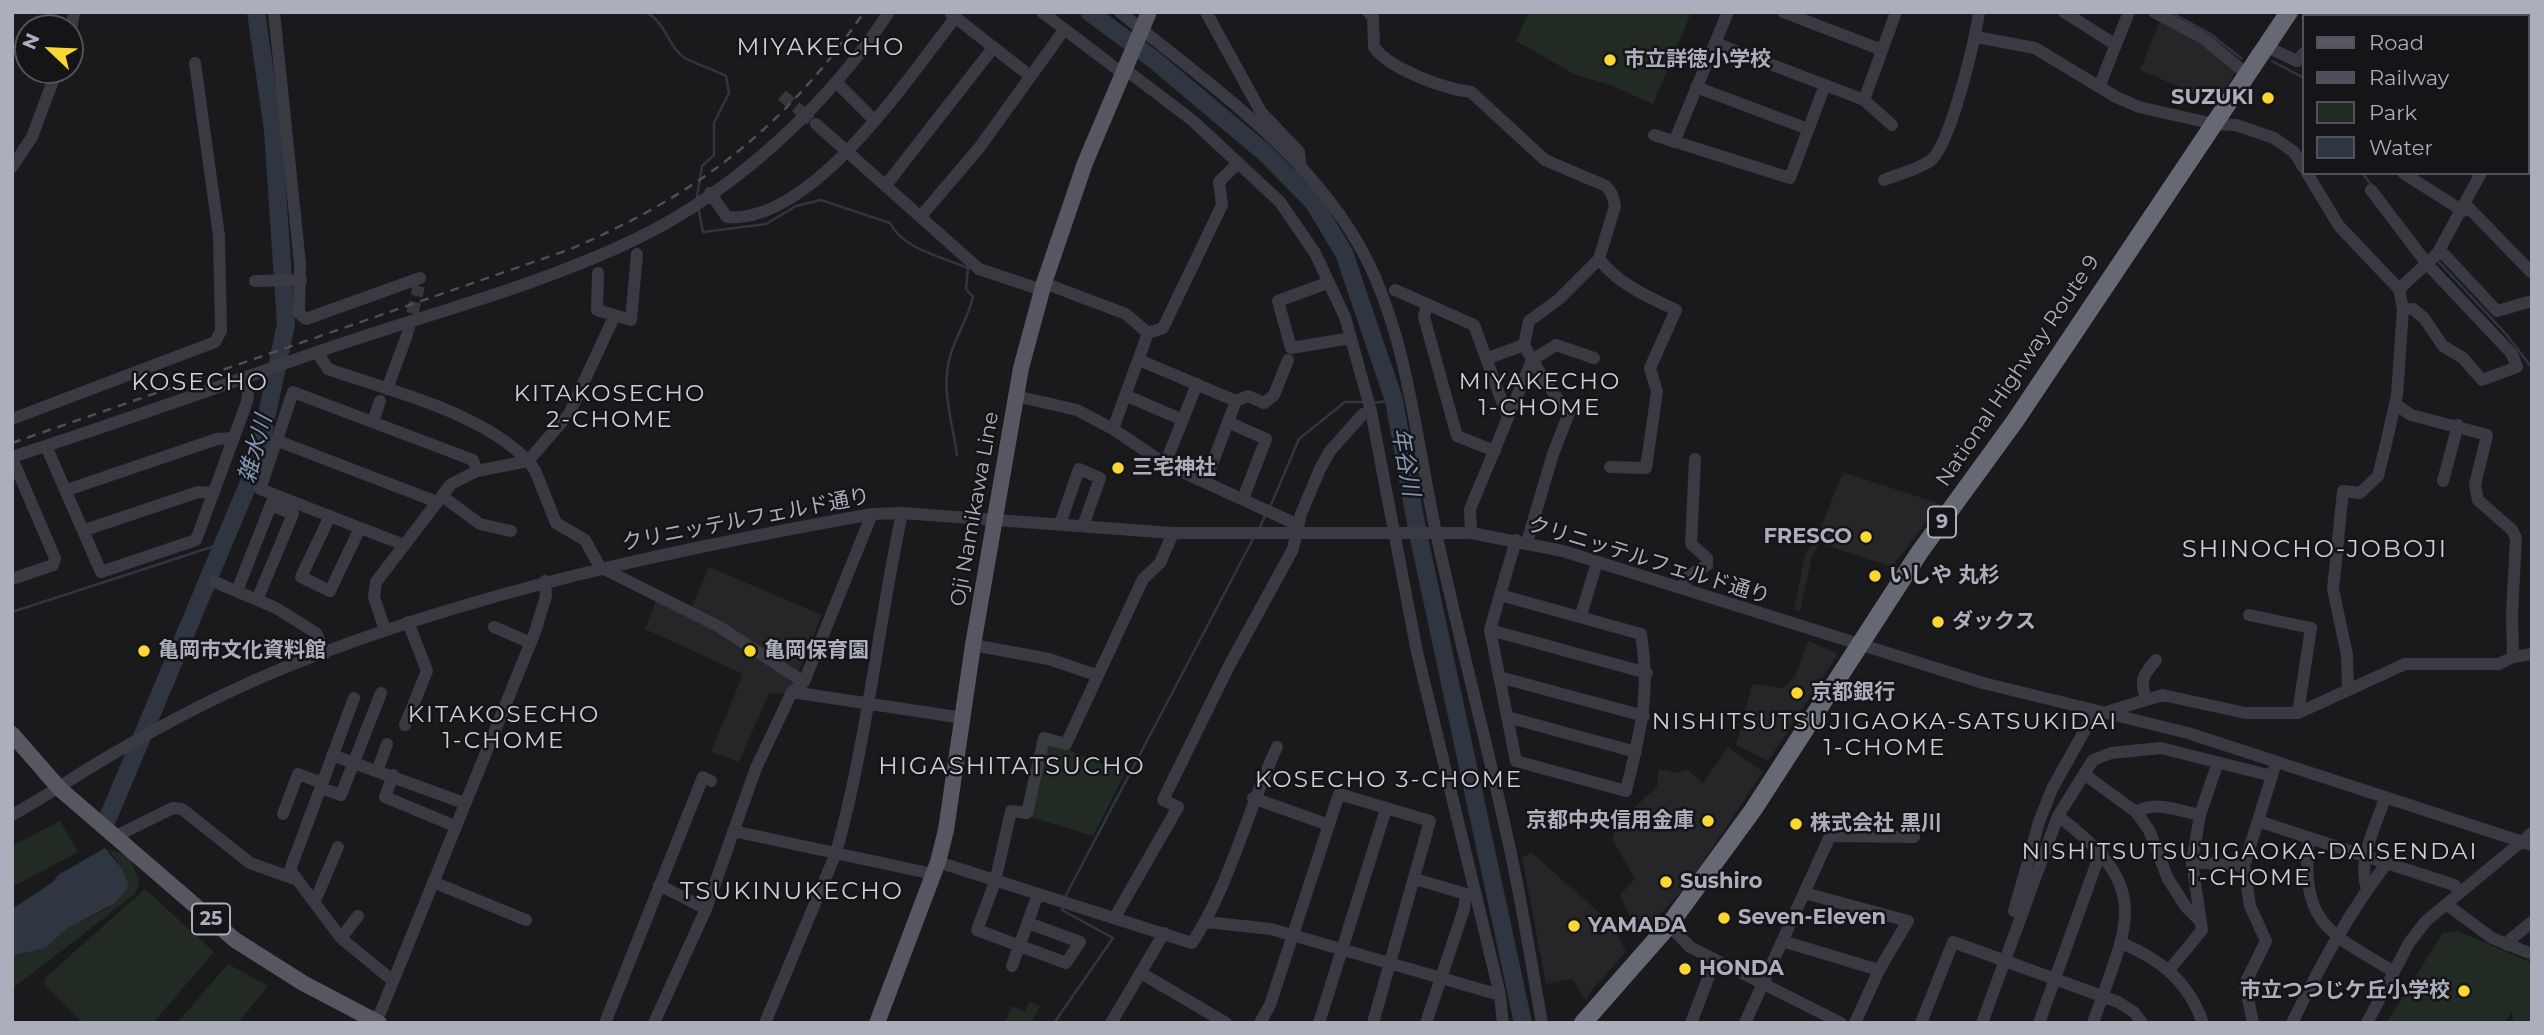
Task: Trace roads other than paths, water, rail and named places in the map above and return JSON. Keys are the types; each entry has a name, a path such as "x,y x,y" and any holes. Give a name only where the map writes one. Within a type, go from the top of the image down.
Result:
{"highway":[{"name":"National Highway Route 9","path":"1583,1023 1669,925 1753,810 1919,553 2015,421 2289,12"}],"main road":[{"name":"Oji Namikawa Line","path":"877,1023 935,868 963,719 973,645 1016,396 1043,286 1085,163 1149,12"},
{"name":"25","path":"12,734 60,789 235,940 303,983 375,1022"}],"street":[{"path":"274,12 301,280 299,313 306,319 421,278 419,286"},
{"path":"12,579 53,565 55,558 12,457 241,377 536,281 638,238 710,193 762,154 807,114 836,82 889,12"},
{"path":"1042,12 1064,30 1124,68 1192,120 1280,202 1315,253 1345,317 1400,533 1417,652 1500,995 1503,1023"},
{"path":"1120,12 1140,32 1263,128 1301,169 1326,198 1364,256 1387,308 1433,533 1511,856 1542,1023"},
{"path":"1206,12 1261,112 1299,152 1301,169"},
{"path":"1368,12 1373,17 1374,47 1388,62 1454,90 1471,92 1545,160 1606,186 1612,194 1615,206 1599,259 1567,292 1529,321 1524,345 1549,381 1553,394 1569,413 1500,594 1490,630 1516,761 1626,791 1644,716 1647,673 1641,634 1500,594"},
{"path":"1674,142 1728,12"},
{"path":"1783,12 1882,50"},
{"path":"1864,100 1896,12"},
{"path":"1884,180 1930,161 1939,151 1953,119 1976,37 1979,12"},
{"path":"2064,12 2116,45"},
{"path":"2099,87 2129,12"},
{"path":"2154,12 2203,38 2247,74"},
{"path":"710,193 727,217 743,219 765,213 806,189 847,152 875,121 952,15 1030,76"},
{"path":"921,216 979,148 1064,30"},
{"path":"1976,37 2035,48 2099,87 2139,107 2214,124 2236,125 2274,138 2294,152 2302,165"},
{"path":"1715,43 1864,100 1892,125"},
{"path":"2265,46 2302,61"},
{"path":"886,185 993,48"},
{"path":"12,419 215,342 221,331 219,236 195,63"},
{"path":"836,82 875,121"},
{"path":"12,167 32,137 52,84"},
{"path":"1654,135 1790,178 1825,85"},
{"path":"1696,87 1808,129"},
{"path":"816,124 979,269 1043,286 1126,314 1148,333"},
{"path":"1148,333 1163,328 1222,205 1219,182 1238,163"},
{"path":"2308,175 2339,226 2399,289 2403,309 2395,404 2378,476 2360,493 2343,491 2339,505 2333,589 2347,655 2348,690"},
{"path":"2407,175 2465,208 2532,273"},
{"path":"2399,289 2428,265 2440,250 2465,208 2480,175"},
{"path":"2371,190 2428,265 2512,354 2517,367 2482,380 2463,358 2443,346 2424,318 2413,309 2403,309"},
{"path":"2440,250 2497,311 2532,301"},
{"path":"598,273 597,310 631,320 637,254"},
{"path":"1599,259 1610,274 1628,286 1676,310 1650,368 1657,392 1646,468 1610,467"},
{"path":"255,281 301,280"},
{"path":"1327,283 1278,301 1291,348 1351,338"},
{"path":"1395,290 1474,325 1508,418"},
{"path":"1427,304 1424,317 1457,436 1495,451"},
{"path":"385,630 374,597 376,582 440,499 461,477 477,471 528,461 569,414 614,317"},
{"path":"1113,429 1148,333"},
{"path":"387,389 407,335"},
{"path":"1488,358 1524,345"},
{"path":"1471,533 1470,509 1532,360 1556,345 1594,358"},
{"path":"317,352 328,369 478,425 511,445 535,470 556,523 585,540 600,567 718,626 804,682"},
{"path":"1139,360 1236,401 1248,396 1264,403 1274,395 1289,360"},
{"path":"46,446 85,530 101,572 196,540 247,402 248,392 241,377"},
{"path":"1165,464 1197,384"},
{"path":"257,600 293,514 260,489 293,392 473,460 477,471"},
{"path":"1016,396 1064,405 1113,429 1165,464 1206,480 1294,523 1298,533"},
{"path":"1127,396 1183,420"},
{"path":"373,421 380,401"},
{"path":"1206,480 1230,423 1236,401"},
{"path":"2395,404 2411,415 2458,425 2487,435 2475,485 2478,500 2512,530 2516,538 2513,657"},
{"path":"1115,917 1178,807 1163,800 1229,666 1293,550 1301,514 1330,451 1363,414 1371,411"},
{"path":"1230,423 1266,439 1244,499"},
{"path":"2443,481 2458,425"},
{"path":"67,490 217,439 233,438"},
{"path":"278,442 440,499 480,524 511,531"},
{"path":"1681,589 1690,575 1707,565 1707,558 1691,544 1695,459"},
{"path":"1060,524 1079,469 1100,478 1083,526"},
{"path":"85,530 198,492 214,493"},
{"path":"273,500 330,516 404,545"},
{"path":"237,591 273,500"},
{"path":"765,1023 835,853 870,706 902,513"},
{"name":"クリニッテルフェルド通り","path":"12,815 149,734 284,668 408,622 600,567 873,514 902,513 1173,533 1471,533 1522,541 1983,683 2188,733 2526,844"},
{"path":"654,1023 706,909 756,768 792,692 804,682 873,514"},
{"path":"330,516 301,577 330,591 360,528"},
{"path":"1028,923 1080,942 1066,963 977,930 995,882 1011,811 1027,813 1044,738 1066,744 1143,579 1160,563 1173,533"},
{"path":"1581,615 1597,562"},
{"path":"375,1022 531,643 547,596 545,581"},
{"path":"215,582 257,600 316,633 325,653"},
{"path":"2249,615 2311,628 2298,713"},
{"path":"405,724 426,671 408,622"},
{"path":"494,627 531,643"},
{"path":"1490,630 1647,673"},
{"path":"973,645 1049,659 1096,675"},
{"path":"2004,960 2021,882 2039,822 2052,789 2101,712 2163,695 2183,697 2245,713 2298,713 2406,664 2499,664 2513,657 2532,654"},
{"path":"2146,698 2141,685 2143,676 2156,660"},
{"path":"1499,677 1644,716"},
{"path":"792,692 963,719"},
{"path":"283,814 298,774 341,795 381,693"},
{"path":"354,698 290,870 301,881 341,938 393,981"},
{"path":"1507,717 1636,752"},
{"path":"378,769 387,744"},
{"path":"733,831 835,853 935,868 995,882 1192,943 1206,922 1253,798 1277,747"},
{"path":"1982,1023 2058,816 2093,760 2111,753 2161,748 2272,776"},
{"path":"332,754 464,803"},
{"path":"2170,969 2197,939 2201,922 2192,862 2200,816 2218,762"},
{"path":"2253,1023 2245,984 2266,941 2250,906 2244,866 2276,762"},
{"path":"2084,774 2136,813 2149,830 2168,879 2186,907 2201,922"},
{"path":"393,775 385,797 455,826"},
{"path":"605,1023 703,777 711,781"},
{"path":"1260,1023 1270,1005 1339,794 1430,821 1373,1023"},
{"path":"1253,798 1329,825"},
{"path":"2367,888 2363,876 2366,856 2385,798"},
{"path":"2136,813 2145,807 2158,806 2200,816"},
{"path":"116,836 151,817 173,808 182,808 250,863 301,881"},
{"path":"1319,1023 1386,809"},
{"path":"2058,816 2103,855 2117,877 2127,917 2122,943 2092,1023"},
{"path":"2258,821 2454,886 2460,891"},
{"path":"2367,1023 2409,943 2460,891 2526,844 2532,833"},
{"path":"1745,1023 1830,836 1914,836"},
{"path":"2309,839 2309,888 2315,911 2338,939 2393,971"},
{"path":"315,901 338,847"},
{"path":"2039,1023 2097,862 2103,855"},
{"path":"2192,862 2244,866"},
{"path":"2292,1023 2367,888 2387,863"},
{"path":"1415,879 1466,894 1426,1023"},
{"path":"433,882 526,920"},
{"path":"659,885 706,909"},
{"path":"1804,893 1908,921 1879,970 1855,1023"},
{"path":"1012,966 1038,894"},
{"path":"2446,904 2483,932 2532,954"},
{"path":"341,938 358,916"},
{"path":"1206,922 1271,929 1391,966 1500,995"},
{"path":"2507,945 2532,922"},
{"path":"1669,925 1690,947 1836,1022"},
{"path":"1111,1023 1164,933"},
{"path":"1783,941 1879,970"},
{"path":"1921,1023 1953,942 2102,995 2134,1012 2142,1023"},
{"path":"2122,943 2170,969 2183,984 2203,1023"},
{"path":"1691,1023 1715,960"},
{"path":"1141,973 1205,1018 1226,1023"}],"water":[{"path":"105,848 122,869 129,886 115,903 68,928 45,948 12,956 12,909 53,882 58,875"}],"waterway":[{"name":"雑水川","path":"107,820 250,480 262,438 286,324 273,130 256,12"},
{"path":"645,12 657,21 674,47 685,58 726,76 729,93 714,123 714,155 702,166 697,197"},
{"name":"年谷川","path":"1089,12 1153,59 1265,153 1314,203 1344,253 1394,400 1417,529 1523,1023"},
{"path":"2170,12 2209,33 2241,58"},
{"path":"2272,61 2302,77"},
{"path":"2364,175 2373,187"},
{"path":"698,207 703,232 766,224 796,206 821,200 890,223 896,232 914,246 968,268 966,289 973,297 951,353 946,383 957,455"},
{"path":"2437,260 2506,334 2532,368"},
{"path":"1373,403 1394,400"},
{"path":"1270,507 1299,439 1345,402 1363,402"},
{"path":"1259,529 1265,516"},
{"path":"1065,897 1254,537"},
{"path":"12,612 221,544"},
{"path":"1054,1023 1113,938 1062,910 1063,907"}],"tunnel":[{"path":"782,95 811,120"},
{"path":"408,331 419,286"}],"railway":[{"path":"12,443 568,250 614,229 697,182 769,124 802,91 864,12"}],"place":[{"name":"市立詳徳小学校","path":"1610,60"},
{"name":"SUZUKI","path":"2268,98"},
{"name":"三宅神社","path":"1118,468"},
{"name":"FRESCO","path":"1866,537"},
{"name":"いしや 丸杉","path":"1875,576"},
{"name":"ダックス","path":"1938,622"},
{"name":"亀岡市文化資料館","path":"144,651"},
{"name":"亀岡保育園","path":"750,651"},
{"name":"京都銀行","path":"1797,693"},
{"name":"京都中央信用金庫","path":"1708,821"},
{"name":"株式会社 黒川","path":"1796,824"},
{"name":"Sushiro","path":"1666,882"},
{"name":"Seven-Eleven","path":"1724,918"},
{"name":"YAMADA","path":"1574,926"},
{"name":"HONDA","path":"1685,969"},
{"name":"市立つつじケ丘小学校","path":"2464,991"}],"district":[{"name":"MIYAKECHO","path":"821,48"},
{"name":"KOSECHO","path":"200,383"},
{"name":"MIYAKECHO 1-CHOME","path":"1540,395"},
{"name":"KITAKOSECHO 2-CHOME","path":"610,407"},
{"name":"SHINOCHO-JOBOJI","path":"2315,550"},
{"name":"KITAKOSECHO 1-CHOME","path":"504,728"},
{"name":"NISHITSUTSUJIGAOKA-SATSUKIDAI 1-CHOME","path":"1885,735"},
{"name":"HIGASHITATSUCHO","path":"1012,767"},
{"name":"KOSECHO 3-CHOME","path":"1389,780"},
{"name":"NISHITSUTSUJIGAOKA-DAISENDAI 1-CHOME","path":"2250,865"},
{"name":"TSUKINUKECHO","path":"792,892"}]}
